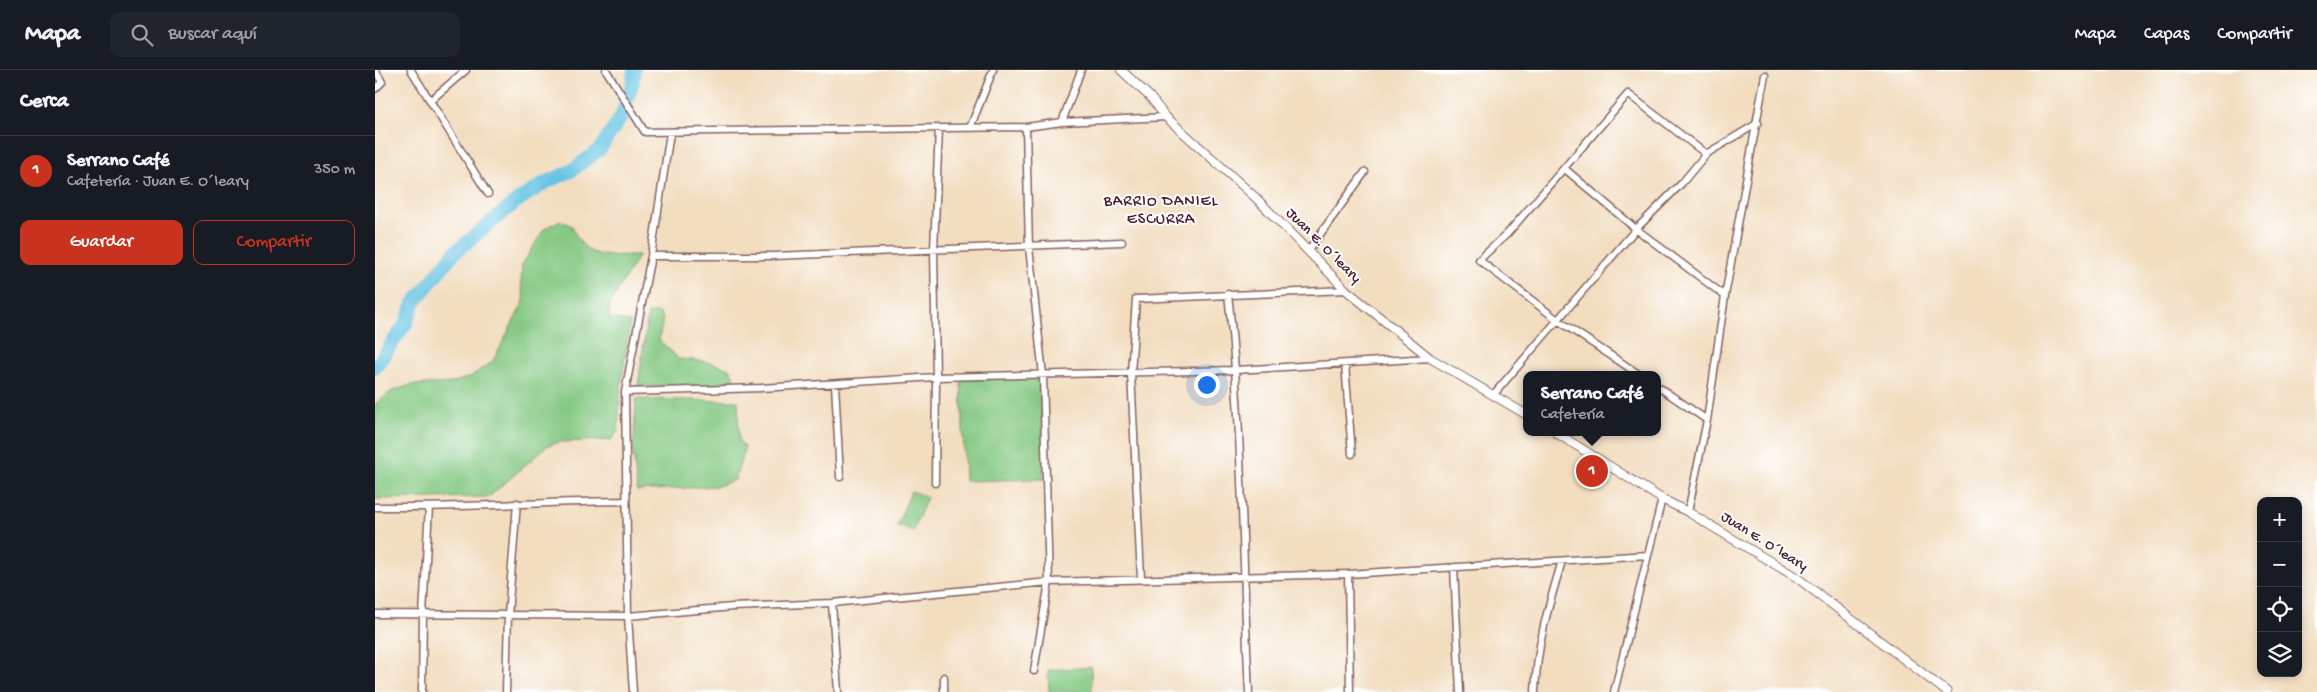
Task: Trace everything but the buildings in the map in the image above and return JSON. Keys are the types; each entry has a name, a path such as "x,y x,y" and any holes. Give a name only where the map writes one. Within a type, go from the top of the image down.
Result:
{"street":[{"path":"375,70 382,82 375,90"},
{"path":"411,70 488,194"},
{"path":"431,100 466,70"},
{"path":"606,70 635,119 645,132 1027,127 1062,122 1166,117"},
{"path":"970,128 993,70"},
{"path":"1062,122 1081,70"},
{"name":"Juan E. O´leary","path":"1121,70 1150,97 1166,117 1256,198 1346,290 1430,358 1523,412"},
{"path":"1688,512 1707,420 1725,296 1758,123 1765,75"},
{"path":"1634,371 1559,321 1479,260 1507,234 1628,94 1706,154"},
{"path":"1494,394 1559,321 1636,229 1682,183 1706,154 1758,123"},
{"path":"1027,127 1029,247 1043,375 1049,582 1034,671"},
{"path":"935,484 936,377 933,249 939,128"},
{"path":"633,692 628,616 625,392 651,256 670,133"},
{"path":"1565,169 1636,229 1725,296"},
{"path":"1309,251 1365,172"},
{"path":"651,256 773,256 1122,242"},
{"path":"1141,578 1131,373 1136,299 1346,290"},
{"path":"1228,294 1237,370 1243,578 1249,692"},
{"path":"625,392 761,388 936,377 1237,370 1430,358"},
{"path":"1345,364 1352,454"},
{"path":"835,384 840,477"},
{"path":"1661,389 1707,420"},
{"name":"Juan E. O´leary","path":"1561,436 1796,577 1947,692"},
{"path":"1614,692 1662,498"},
{"path":"375,507 429,508 517,503 626,501"},
{"path":"506,692 508,615 517,503"},
{"path":"422,692 423,614 429,508"},
{"path":"375,614 628,616 733,607 832,603 1049,582 1141,578 1243,578 1348,574 1648,555"},
{"path":"1535,692 1536,658 1543,624 1562,561"},
{"path":"1454,567 1460,692"},
{"path":"1348,574 1351,692"},
{"path":"832,603 838,692"},
{"path":"944,677 944,692"}],"green space":[{"path":"560,220 572,226 584,246 591,251 607,255 639,255 610,303 609,318 630,322 620,394 618,431 611,440 559,442 547,446 489,497 375,499 375,404 392,391 410,385 451,383 470,377 493,361 524,301 521,282 522,265 544,229"},
{"path":"648,313 660,313 663,319 659,340 679,359 705,362 731,370 738,387 638,386"},
{"path":"1041,377 1044,479 965,481 961,380"},
{"path":"636,399 738,401 739,441 745,447 735,480 718,486 637,491 633,452"},
{"path":"911,491 927,497 913,532 897,526"},
{"path":"1091,667 1092,692 1049,692 1048,670"}],"waterway":[{"path":"375,368 406,323 414,303 454,253 517,201 545,183 571,171 599,150 621,117 633,82 634,70"}],"place":[{"name":"Serrano Café","path":"1592,471"}],"district":[{"name":"BARRIO DANIEL ESCURRA","path":"1161,211"}]}
